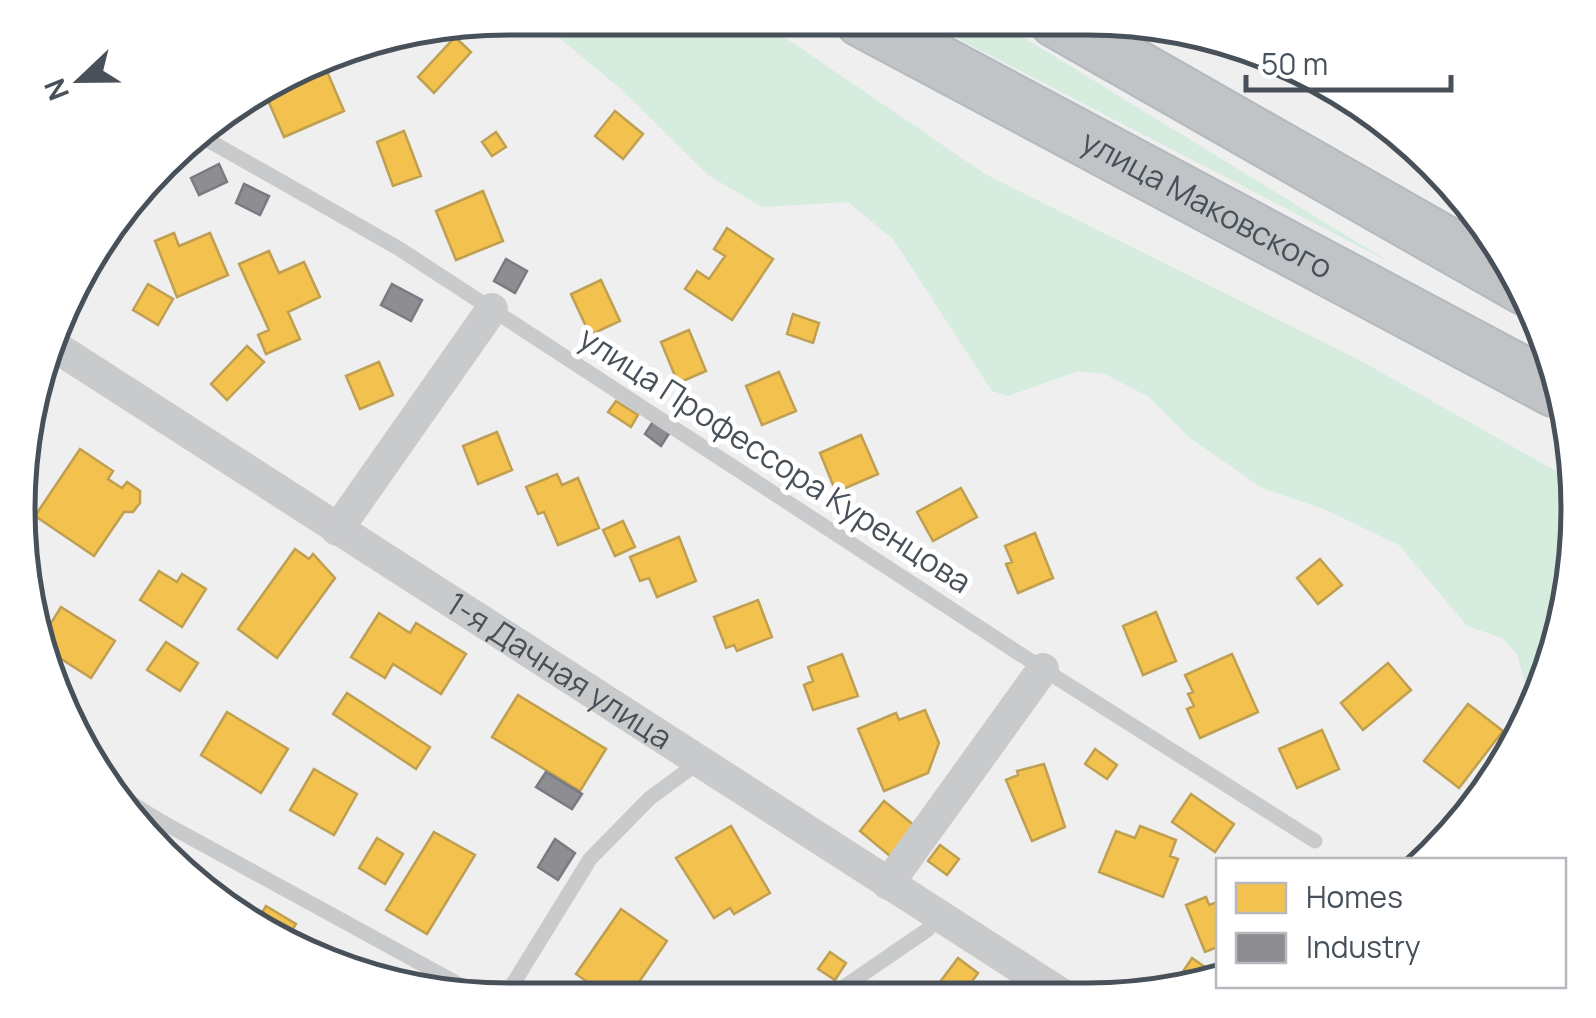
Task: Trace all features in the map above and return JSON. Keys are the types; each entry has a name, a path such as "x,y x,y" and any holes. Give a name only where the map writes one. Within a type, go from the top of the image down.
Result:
{"highway":[{"name":"улица Маковского","path":"893,35 1347,275 1545,385"},
{"path":"1080,35 1498,274"}],"street":[{"path":"337,530 492,309"},
{"name":"1-я Дачная улица","path":"62,351 1043,983"},
{"path":"888,884 1043,669"}],"lane":[{"name":"улица Профессора Куренцова","path":"210,141 398,248 1043,669 1315,841"},
{"path":"513,983 590,859 650,798 700,762"},
{"path":"143,810 452,979"},
{"path":"850,983 927,930 939,916"}],"green space":[{"path":"553,35 781,35 985,174 1363,362 1560,473 1557,571 1545,632 1526,687 1517,654 1502,638 1467,626 1399,545 1324,509 1262,488 1190,438 1149,397 1105,374 1078,371 1008,396 992,391 893,239 848,202 762,207 708,175 621,89"},
{"path":"951,35 1020,35 1391,263"}],"building: Homes":[{"path":"454,38 471,52 434,93 418,77"},
{"path":"327,71 344,111 284,137 268,101"},
{"path":"615,111 643,134 623,159 595,136"},
{"path":"404,131 421,176 393,186 377,142"},
{"path":"496,132 506,147 492,156 482,142"},
{"path":"483,191 503,241 456,260 436,211"},
{"path":"727,228 773,259 732,320 685,289 697,271 709,279 725,256 714,249"},
{"path":"174,233 179,246 210,233 228,275 177,297 155,241"},
{"path":"269,251 279,273 304,262 320,297 288,312 300,339 266,354 258,335 269,330 239,264"},
{"path":"601,280 620,321 590,335 571,294"},
{"path":"148,284 173,299 158,325 133,310"},
{"path":"793,314 819,323 813,343 787,334"},
{"path":"689,330 706,371 678,383 661,342"},
{"path":"247,346 264,362 227,400 211,384"},
{"path":"379,362 393,395 360,409 346,376"},
{"path":"779,372 796,411 762,425 746,386"},
{"path":"616,401 638,415 631,427 608,412"},
{"path":"497,432 512,470 478,484 463,446"},
{"path":"861,435 878,474 836,492 820,453"},
{"path":"80,449 113,471 108,479 122,488 127,482 140,491 140,503 133,512 124,512 94,556 35,516"},
{"path":"557,474 562,485 578,478 599,528 558,545 544,512 538,514 526,487"},
{"path":"961,488 977,517 933,541 917,512"},
{"path":"623,521 635,547 615,556 603,530"},
{"path":"1035,533 1053,578 1018,593 1006,564 1012,562 1005,546"},
{"path":"679,537 696,581 657,597 649,578 640,581 630,557"},
{"path":"295,549 309,559 313,554 335,578 277,658 238,629"},
{"path":"1320,559 1342,585 1318,604 1297,578"},
{"path":"159,571 177,582 182,574 206,589 182,627 140,600"},
{"path":"758,600 772,637 737,651 734,645 726,648 714,617"},
{"path":"61,607 115,641 91,678 59,657 50,625"},
{"path":"1156,612 1176,661 1143,675 1123,626"},
{"path":"379,613 410,633 416,623 466,654 441,694 393,664 385,678 351,657"},
{"path":"166,642 198,663 180,691 147,670"},
{"path":"842,654 858,696 813,710 804,685 813,681 808,667"},
{"path":"1232,654 1258,712 1200,738 1187,709 1194,706 1185,675"},
{"path":"1388,663 1411,690 1363,730 1341,703"},
{"path":"347,693 430,747 416,769 333,714"},
{"path":"518,695 606,749 580,791 492,737"},
{"path":"1468,704 1503,731 1459,788 1424,761"},
{"path":"925,710 939,743 928,773 884,791 858,729 896,713 899,720"},
{"path":"227,712 288,749 261,793 201,755"},
{"path":"1322,730 1339,769 1297,788 1279,749"},
{"path":"1095,749 1117,765 1107,779 1085,764"},
{"path":"1044,764 1065,827 1032,841 1006,780 1018,775 1017,771"},
{"path":"314,769 357,794 334,835 290,810"},
{"path":"1191,794 1234,824 1215,852 1172,822"},
{"path":"884,801 915,826 890,856 860,831"},
{"path":"731,826 770,893 734,914 730,908 714,918 676,858"},
{"path":"1140,826 1176,840 1170,856 1178,859 1163,897 1099,872 1116,831 1135,838"},
{"path":"434,832 475,855 427,934 386,910"},
{"path":"377,838 403,854 385,884 359,868"},
{"path":"940,845 959,859 947,875 928,861"},
{"path":"1206,897 1209,905 1216,903 1216,948 1205,952 1186,905"},
{"path":"266,906 296,924 292,930 262,913"},
{"path":"621,909 667,941 641,983 589,983 576,974"},
{"path":"830,952 846,963 835,980 818,969"},
{"path":"958,958 978,973 971,983 940,982"},
{"path":"1192,958 1206,968 1182,973"}],"building: Industry":[{"path":"219,164 227,182 199,195 191,178"},
{"path":"244,184 269,196 260,215 236,203"},
{"path":"506,259 527,271 515,293 494,281"},
{"path":"392,284 422,300 411,321 381,305"},
{"path":"654,420 670,432 661,446 645,434"},
{"path":"546,772 582,794 572,809 536,787"},
{"path":"555,839 575,853 558,880 538,867"}]}
